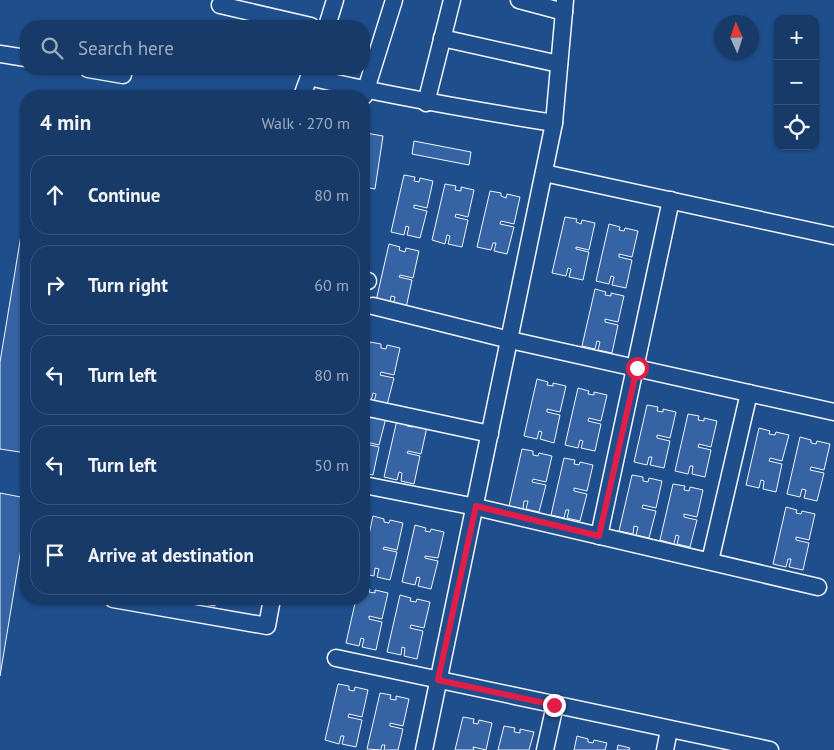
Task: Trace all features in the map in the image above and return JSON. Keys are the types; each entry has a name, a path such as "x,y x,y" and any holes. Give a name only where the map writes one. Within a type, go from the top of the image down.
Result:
{"street":[{"path":"329,20 335,0"},
{"path":"370,74 394,0"},
{"path":"426,103 452,0"},
{"path":"424,750 554,123 564,6 520,0"},
{"path":"220,5 285,20"},
{"path":"442,38 559,64"},
{"path":"0,54 20,57"},
{"path":"304,90 309,75"},
{"path":"315,75 356,90"},
{"path":"365,90 370,75"},
{"path":"370,94 554,123"},
{"path":"544,173 834,236"},
{"path":"599,536 637,368 671,200"},
{"path":"373,306 510,340 834,412"},
{"path":"710,561 749,393"},
{"path":"370,408 490,434"},
{"path":"370,486 476,506 818,586"},
{"path":"193,606 267,626 271,605"},
{"path":"336,658 770,750"},
{"path":"545,750 554,705"},
{"path":"664,750 669,730"}],"building":[{"path":"370,134 383,136 375,189 370,188"},
{"path":"414,141 471,152 469,165 412,154"},
{"path":"404,175 415,177 414,181 419,182 420,178 433,181 427,208 414,205 414,208 427,211 420,238 407,235 409,227 406,226 404,235 391,232"},
{"path":"445,184 456,186 455,190 461,191 461,187 474,190 468,217 456,214 455,217 468,220 462,247 448,244 450,236 447,235 445,244 432,240"},
{"path":"490,191 501,193 501,196 506,198 507,194 520,197 514,224 501,221 500,224 514,227 507,254 494,251 496,243 493,243 491,250 477,247"},
{"path":"565,217 577,219 576,222 581,224 582,220 595,223 589,250 576,247 576,249 589,252 583,280 569,277 571,269 568,268 566,276 552,273"},
{"path":"609,224 620,227 619,230 624,231 625,228 638,231 632,257 619,254 619,257 632,260 626,288 612,285 614,277 611,276 609,284 596,281"},
{"path":"20,241 20,452 0,449 0,362"},
{"path":"389,244 400,247 399,250 405,252 406,248 419,251 413,278 400,275 399,277 412,280 406,308 393,305 395,297 391,296 390,304 376,301"},
{"path":"595,289 606,292 605,295 611,296 611,293 624,296 618,322 605,319 605,322 618,325 612,353 598,350 600,342 597,341 595,349 582,346"},
{"path":"370,342 381,344 381,348 386,349 387,345 400,348 394,375 381,372 380,375 394,378 387,405 374,402 376,394 373,393 371,401"},
{"path":"537,379 548,382 547,385 553,386 553,383 566,386 560,412 547,409 547,412 560,415 554,443 540,439 542,432 539,431 537,439 524,436"},
{"path":"578,388 589,391 588,394 594,395 594,392 607,395 601,421 589,418 588,421 601,424 595,451 581,448 583,441 580,440 578,448 565,445"},
{"path":"647,405 658,407 657,411 663,412 663,409 676,412 670,438 657,435 657,438 670,441 664,468 650,465 652,457 649,457 647,465 634,462"},
{"path":"688,414 699,416 698,420 704,421 704,418 717,421 711,447 699,444 698,447 711,450 705,477 692,474 693,466 690,466 688,474 675,471"},
{"path":"372,415 386,418 379,445 370,443 370,418 372,418"},
{"path":"397,420 408,423 407,426 413,427 414,424 427,427 421,454 408,451 407,453 420,456 414,484 401,481 402,473 399,472 397,480 384,477"},
{"path":"759,428 770,431 769,434 775,435 776,432 789,435 782,461 770,458 769,461 782,464 776,492 763,489 764,481 761,480 759,488 746,485"},
{"path":"800,437 811,440 811,443 816,444 817,441 830,444 824,470 811,467 810,470 824,473 817,501 804,498 806,490 802,489 800,497 787,494"},
{"path":"370,445 379,447 373,475 370,474"},
{"path":"522,449 533,451 533,455 538,456 539,453 552,456 546,482 533,479 532,482 546,485 539,512 526,509 528,501 524,501 523,509 509,506"},
{"path":"564,458 575,460 574,464 579,465 580,462 593,465 587,491 574,488 574,491 587,494 580,521 567,518 569,510 566,510 564,518 551,515"},
{"path":"632,475 643,477 643,481 648,482 649,478 662,481 656,508 643,505 642,508 656,511 649,538 636,535 638,527 634,526 633,534 619,531"},
{"path":"673,484 685,486 684,490 689,491 690,487 703,490 697,517 684,514 684,517 697,520 690,547 677,544 679,536 676,535 674,544 660,540"},
{"path":"0,493 20,497 20,554 0,676"},
{"path":"786,507 797,510 796,513 801,514 802,511 815,514 809,540 796,537 796,540 809,543 803,570 789,567 791,559 788,559 786,567 773,564"},
{"path":"373,516 384,519 384,522 389,523 390,520 403,523 397,550 384,547 383,549 397,552 390,580 377,577 379,569 375,568 374,576 370,575 370,530"},
{"path":"415,525 426,528 425,531 430,532 431,529 444,532 438,558 425,556 425,558 438,561 431,589 418,586 420,578 417,577 415,585 402,582"},
{"path":"375,590 388,593 382,619 369,616 369,619 382,622 376,650 362,647 364,639 361,638 359,646 346,643 355,605 370,605 370,592 375,593"},
{"path":"400,595 411,598 410,601 416,602 417,599 430,602 424,628 411,625 410,628 423,631 417,659 404,656 405,648 402,647 401,655 387,652"},
{"path":"338,684 349,686 349,690 354,691 355,687 368,690 362,717 349,714 348,717 362,720 356,747 342,744 344,736 341,736 339,744 325,740"},
{"path":"380,693 391,695 390,699 396,700 396,696 409,699 403,726 390,723 390,726 403,729 398,750 384,750 385,745 382,745 381,750 367,749"},
{"path":"463,717 474,719 473,723 478,724 479,720 492,723 486,750 473,747 474,750 455,750"},
{"path":"504,726 515,728 514,732 520,733 520,729 534,732 529,750 498,750"},
{"path":"577,736 588,739 588,742 593,743 594,740 607,743 605,750 574,750"},
{"path":"618,745 630,748 629,750 617,750"}],"route":[{"path":"554,705 438,680 476,506 599,536 637,368"}]}
